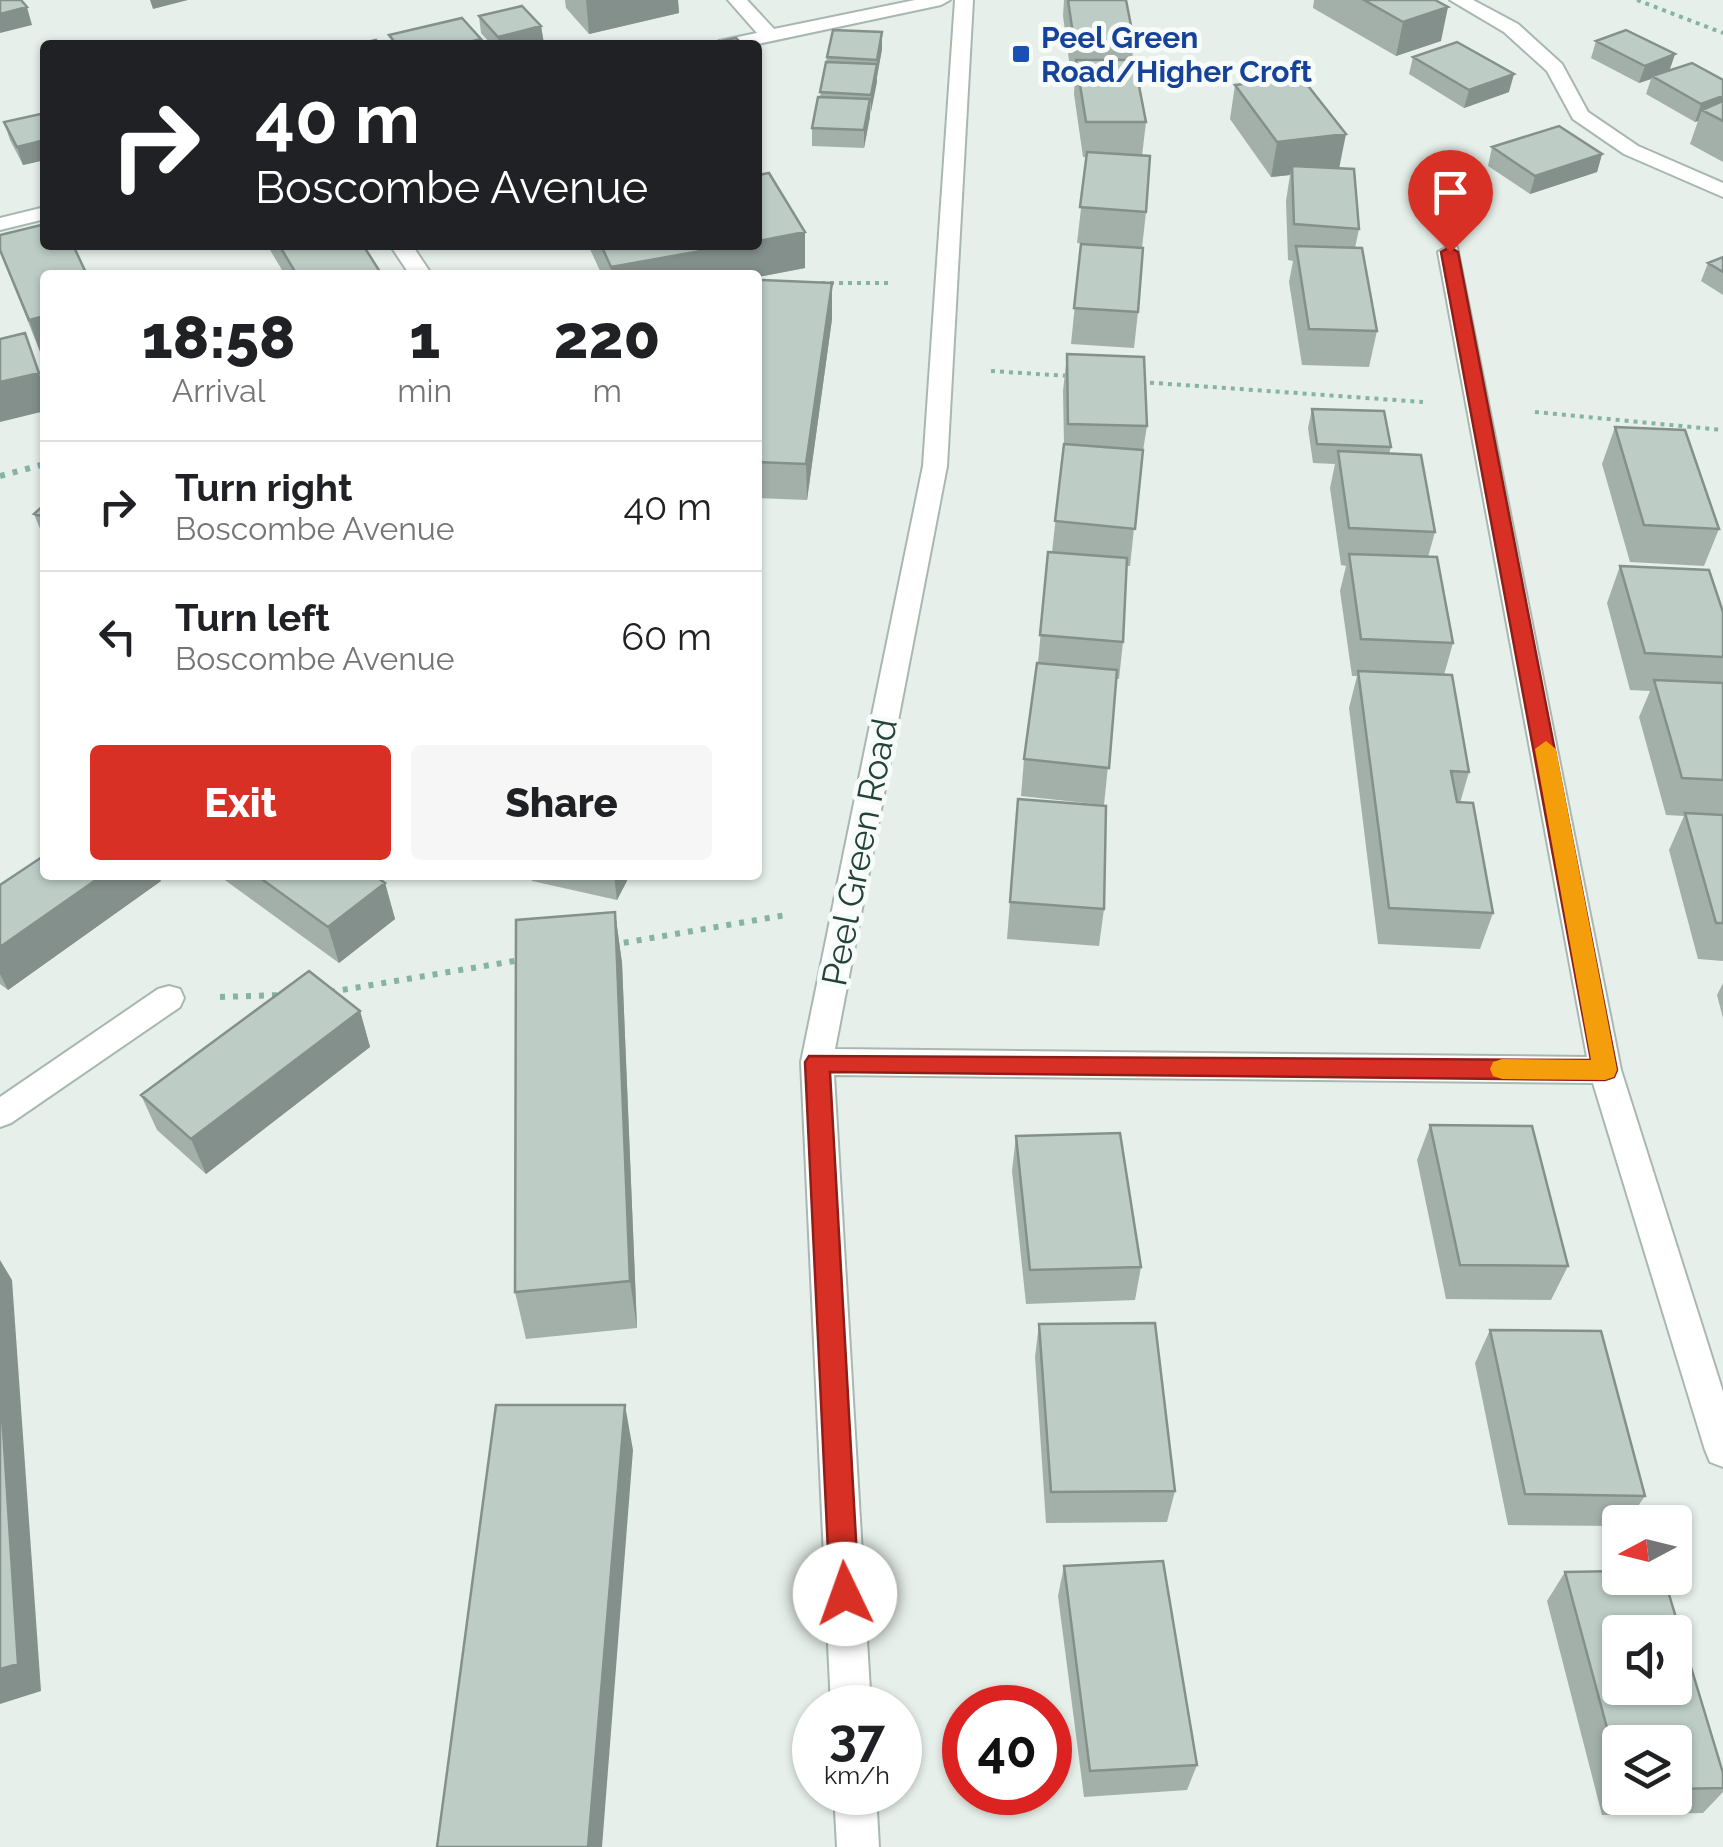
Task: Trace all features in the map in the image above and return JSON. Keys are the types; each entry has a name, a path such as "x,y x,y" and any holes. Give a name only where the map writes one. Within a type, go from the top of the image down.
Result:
{"street":[{"path":"736,0 770,35"},
{"path":"748,40 941,0"},
{"name":"Peel Green Road","path":"849,1685 818,1062 934,466 964,0"},
{"path":"1459,0 1511,28 1555,68 1580,115 1631,150 1723,191"},
{"path":"0,224 40,214"},
{"path":"1450,252 1605,1070 1723,1450"},
{"path":"0,1114 169,998"},
{"path":"818,1062 1605,1070"},
{"path":"856,1815 858,1847"}],"path":[{"path":"1638,0 1723,34"},
{"path":"811,283 944,284"},
{"path":"940,367 1076,377"},
{"path":"1134,381 1482,406 1723,430"},
{"path":"0,476 40,465"},
{"path":"592,948 848,905"},
{"path":"318,994 534,958"},
{"path":"169,998 299,995"}],"building":[{"path":"0,0 21,0 27,7 0,14"},
{"path":"1068,0 1126,0 1134,41 1074,41"},
{"path":"1364,0 1435,0 1448,7 1403,22"},
{"path":"522,6 541,26 498,37 479,16"},
{"path":"462,18 481,39 393,40 389,35"},
{"path":"833,30 882,32 877,60 827,57"},
{"path":"1626,30 1675,54 1645,66 1596,41"},
{"path":"1457,42 1514,74 1469,90 1413,57"},
{"path":"1076,60 1134,60 1146,122 1086,122"},
{"path":"826,62 877,64 871,95 820,92"},
{"path":"1692,63 1723,80 1723,96 1701,104 1652,76"},
{"path":"1301,77 1346,134 1277,142 1235,85"},
{"path":"818,97 870,99 864,130 812,128"},
{"path":"1723,101 1723,121 1702,110"},
{"path":"40,114 40,141 17,147 4,122"},
{"path":"1559,126 1602,154 1535,176 1492,147"},
{"path":"1087,152 1150,156 1146,212 1080,207"},
{"path":"1292,166 1354,169 1359,229 1294,224"},
{"path":"769,173 805,232 762,240 762,174"},
{"path":"40,225 40,250 75,250 85,270 40,270 40,317 29,320 0,250 0,235"},
{"path":"1081,244 1143,248 1138,312 1074,308"},
{"path":"1296,246 1362,248 1377,331 1309,329"},
{"path":"282,250 366,250 379,270 294,270"},
{"path":"603,250 706,250 611,267"},
{"path":"1723,257 1723,272 1708,263"},
{"path":"762,280 832,283 806,464 762,462"},
{"path":"25,333 39,373 0,382 0,339"},
{"path":"1067,354 1144,357 1147,426 1068,424"},
{"path":"1312,409 1384,411 1391,447 1317,444"},
{"path":"1615,427 1685,430 1719,529 1644,525"},
{"path":"1064,444 1143,450 1135,529 1055,521"},
{"path":"1338,451 1421,455 1435,532 1349,528"},
{"path":"1048,552 1127,558 1123,642 1040,635"},
{"path":"1349,554 1437,557 1453,643 1361,639"},
{"path":"1620,566 1709,570 1723,612 1723,657 1645,653"},
{"path":"1037,663 1117,670 1109,768 1024,759"},
{"path":"1358,671 1452,675 1469,772 1451,771 1457,802 1473,803 1493,913 1389,908"},
{"path":"1654,680 1723,683 1723,780 1682,778"},
{"path":"1018,799 1106,806 1104,909 1010,902"},
{"path":"1685,813 1723,815 1723,923 1716,923"},
{"path":"40,858 40,880 96,880 0,947 0,885"},
{"path":"263,880 385,883 328,927"},
{"path":"615,912 630,1281 515,1292 516,920"},
{"path":"309,971 360,1011 191,1139 141,1095"},
{"path":"1430,1125 1532,1126 1568,1266 1460,1265"},
{"path":"1120,1133 1141,1267 1030,1270 1016,1136"},
{"path":"1155,1323 1175,1491 1051,1492 1039,1324"},
{"path":"1490,1330 1601,1331 1645,1496 1525,1494"},
{"path":"0,1382 18,1664 0,1669"},
{"path":"496,1405 625,1405 588,1847 437,1847"},
{"path":"1163,1561 1197,1765 1090,1771 1064,1566"},
{"path":"1602,1571 1602,1595 1669,1595 1675,1615 1602,1615 1602,1705 1692,1705 1692,1671 1723,1773 1723,1788 1692,1789 1692,1725 1606,1725 1565,1572"}],"slow traffic":[{"path":"1502,1069 1605,1070 1546,749"}],"place":[{"name":"Peel Green Road/Higher Croft","path":"1021,54"}],"route":[{"path":"845,1594 818,1062 1605,1070 1450,252"}]}
